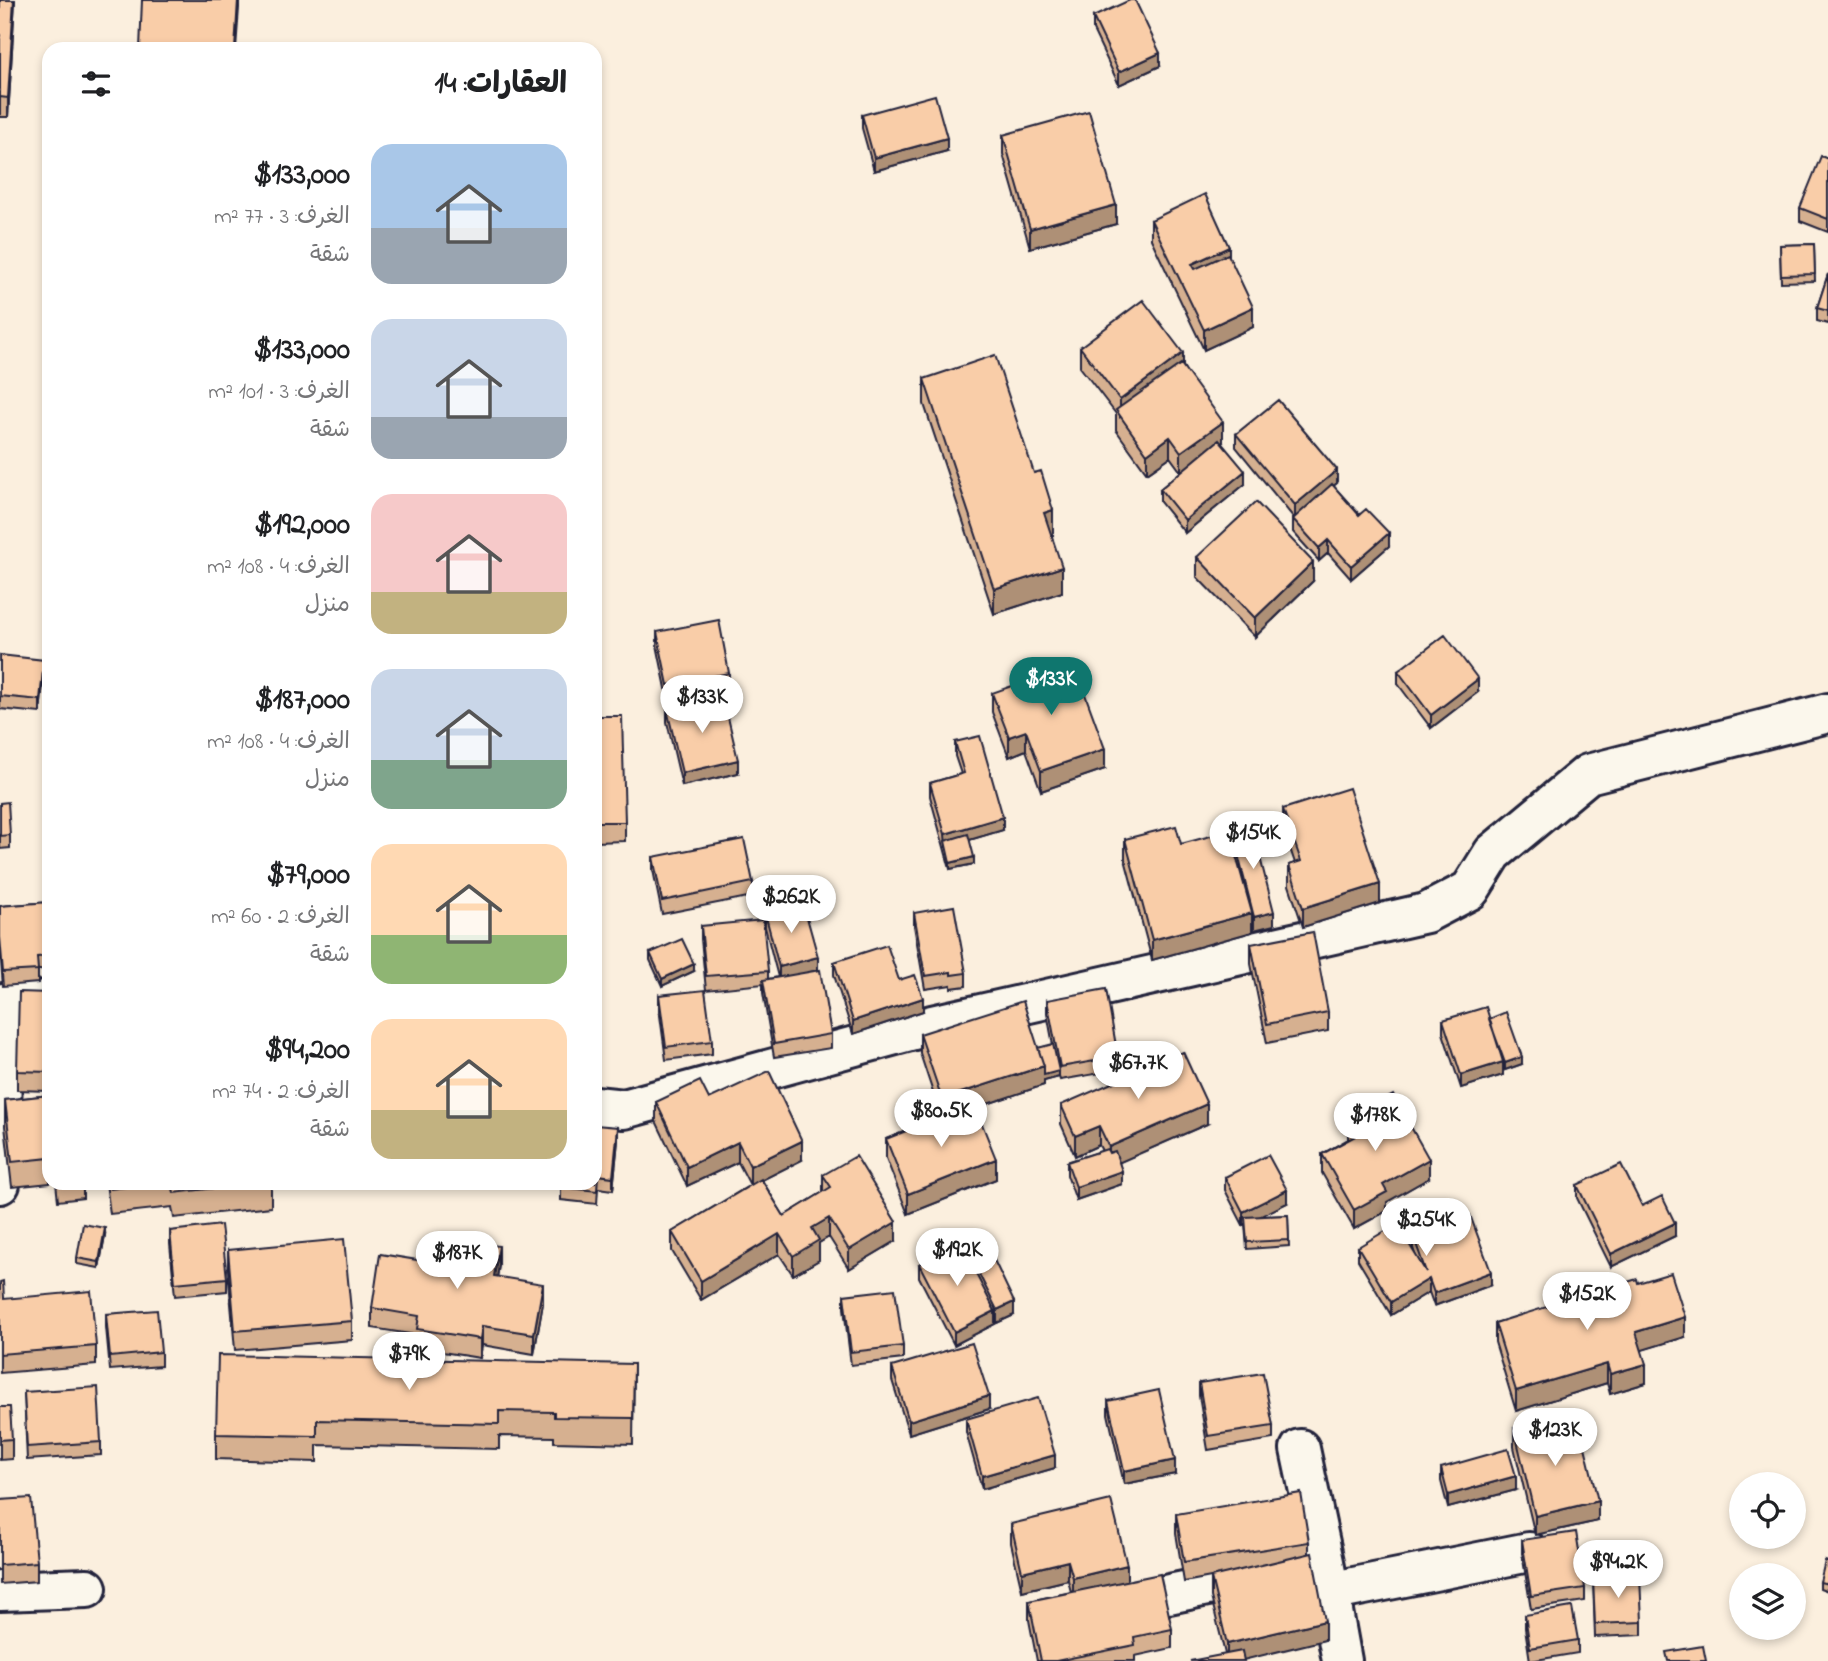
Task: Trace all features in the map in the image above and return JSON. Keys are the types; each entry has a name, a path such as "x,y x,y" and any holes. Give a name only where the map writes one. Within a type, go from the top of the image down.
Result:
{"street":[{"path":"602,1107 624,1109 932,1025 1426,913 1470,890 1493,853 1588,774 1828,713"},
{"path":"0,1184 4,1003 42,1000"},
{"path":"1300,1449 1342,1661"},
{"path":"1170,1594 1529,1552"},
{"path":"0,1591 87,1588"}],"building":[{"path":"0,0 14,0 8,98 0,97"},
{"path":"142,0 238,0 235,42 140,42"},
{"path":"1135,0 1160,53 1119,72 1093,17"},
{"path":"935,95 947,138 874,158 862,115"},
{"path":"1089,111 1116,205 1030,229 1003,135"},
{"path":"1821,156 1828,159 1828,219 1800,208"},
{"path":"1205,194 1229,247 1192,264 1195,269 1228,254 1253,307 1204,330 1151,220"},
{"path":"1814,244 1815,274 1781,275 1780,245"},
{"path":"1828,274 1828,311 1817,308"},
{"path":"1143,300 1183,353 1120,400 1080,347"},
{"path":"995,355 1034,473 1041,471 1053,510 1044,513 1062,567 994,589 924,379"},
{"path":"1181,364 1223,422 1181,452 1170,437 1147,454 1116,410"},
{"path":"1278,400 1337,470 1295,505 1236,434"},
{"path":"1219,440 1245,471 1185,520 1160,489"},
{"path":"1332,484 1359,515 1366,509 1389,533 1351,566 1328,540 1319,548 1293,519"},
{"path":"1256,502 1313,562 1255,618 1197,557"},
{"path":"719,620 729,673 668,685 657,632"},
{"path":"1445,635 1478,679 1431,715 1398,671"},
{"path":"0,655 42,660 40,700 0,696"},
{"path":"1074,664 1105,749 1041,771 1026,731 1009,737 992,693"},
{"path":"723,696 738,760 682,773 667,709"},
{"path":"602,716 622,716 625,822 602,822"},
{"path":"980,736 1003,817 945,834 930,783 964,773 955,742"},
{"path":"1349,788 1380,884 1303,908 1289,865 1301,861 1283,809"},
{"path":"8,802 10,835 0,836 0,803"},
{"path":"1176,826 1181,844 1229,831 1252,913 1152,940 1125,839"},
{"path":"1252,826 1274,912 1254,917 1232,831"},
{"path":"968,834 974,857 950,863 945,841"},
{"path":"744,839 753,882 662,901 653,857"},
{"path":"42,903 42,957 37,957 38,970 3,972 0,906"},
{"path":"803,903 818,957 779,967 765,913"},
{"path":"954,906 966,973 925,976 914,913"},
{"path":"763,920 768,971 706,976 701,926"},
{"path":"1313,932 1328,1012 1267,1024 1251,944"},
{"path":"682,939 694,964 662,979 650,953"},
{"path":"887,945 899,980 915,975 923,998 853,1021 834,962"},
{"path":"820,970 831,1034 774,1044 763,980"},
{"path":"1106,989 1118,1057 1060,1067 1047,1000"},
{"path":"705,990 712,1041 666,1047 659,995"},
{"path":"19,992 42,993 42,1072 17,1071"},
{"path":"1023,1001 1044,1066 942,1099 920,1034"},
{"path":"1486,1007 1503,1062 1461,1075 1443,1020"},
{"path":"1506,1012 1522,1057 1505,1063 1489,1019"},
{"path":"1053,1044 1059,1071 1044,1075 1038,1048"},
{"path":"1183,1052 1207,1104 1109,1147 1099,1126 1075,1136 1061,1105"},
{"path":"769,1071 802,1141 750,1166 738,1142 687,1167 656,1102 700,1081 709,1099"},
{"path":"1393,1095 1429,1159 1383,1185 1387,1192 1354,1210 1322,1154 1357,1135 1348,1120"},
{"path":"42,1096 42,1159 12,1162 5,1100"},
{"path":"974,1104 996,1159 908,1194 886,1139"},
{"path":"602,1126 618,1127 613,1177 602,1176"},
{"path":"1107,1149 1109,1153 1115,1151 1122,1171 1076,1187 1067,1162"},
{"path":"1268,1155 1287,1190 1243,1212 1225,1177"},
{"path":"856,1156 896,1222 849,1250 829,1218 812,1228 819,1240 793,1256 779,1234 701,1281 672,1232 761,1179 784,1216 831,1187 823,1175"},
{"path":"1621,1164 1642,1206 1662,1196 1675,1223 1611,1254 1577,1185"},
{"path":"173,1190 199,1190 174,1193"},
{"path":"1288,1215 1289,1240 1247,1242 1245,1217"},
{"path":"1470,1215 1491,1272 1434,1293 1429,1279 1391,1302 1358,1247 1397,1224 1426,1272 1413,1235"},
{"path":"83,1224 105,1228 99,1262 77,1258"},
{"path":"221,1225 227,1278 175,1283 170,1231"},
{"path":"982,1235 1014,1302 997,1310 964,1244"},
{"path":"440,1237 499,1246 494,1276 543,1284 534,1334 482,1326 480,1339 417,1329 419,1316 372,1308 380,1254 436,1263"},
{"path":"344,1239 352,1321 235,1331 228,1250"},
{"path":"960,1243 995,1311 954,1332 919,1264"},
{"path":"1671,1273 1685,1317 1636,1332 1646,1364 1610,1374 1607,1364 1516,1391 1495,1323 1637,1279 1638,1283"},
{"path":"3,1281 4,1299 91,1291 96,1346 0,1354 0,1282"},
{"path":"895,1289 903,1346 851,1352 844,1295"},
{"path":"157,1310 161,1352 110,1357 106,1314"},
{"path":"972,1343 989,1396 909,1421 892,1367"},
{"path":"218,1355 634,1364 633,1418 554,1417 554,1412 499,1411 499,1424 317,1420 317,1436 216,1434"},
{"path":"1263,1373 1273,1426 1208,1436 1199,1383"},
{"path":"98,1387 101,1442 27,1447 24,1392"},
{"path":"1159,1390 1175,1460 1124,1471 1108,1401"},
{"path":"1038,1398 1055,1455 982,1476 966,1419"},
{"path":"0,1407 10,1407 12,1439 0,1440"},
{"path":"1546,1421 1548,1433 1580,1426 1598,1501 1535,1516 1514,1428"},
{"path":"1508,1449 1516,1476 1448,1495 1441,1468"},
{"path":"1301,1493 1309,1542 1184,1562 1176,1514"},
{"path":"31,1498 37,1562 0,1565 0,1500"},
{"path":"1111,1500 1127,1565 1073,1578 1068,1561 1022,1572 1011,1524"},
{"path":"1576,1532 1585,1588 1531,1596 1522,1540"},
{"path":"1312,1553 1325,1621 1227,1644 1211,1577"},
{"path":"1825,1561 1828,1562 1828,1584 1820,1582"},
{"path":"1160,1574 1172,1629 1134,1637 1135,1645 1056,1661 1041,1661 1029,1601"},
{"path":"1640,1576 1642,1622 1595,1624 1593,1578"},
{"path":"1572,1607 1578,1640 1530,1648 1525,1615"},
{"path":"1703,1646 1706,1661 1668,1661 1666,1652"},
{"path":"1242,1651 1244,1661 1190,1661"}]}
